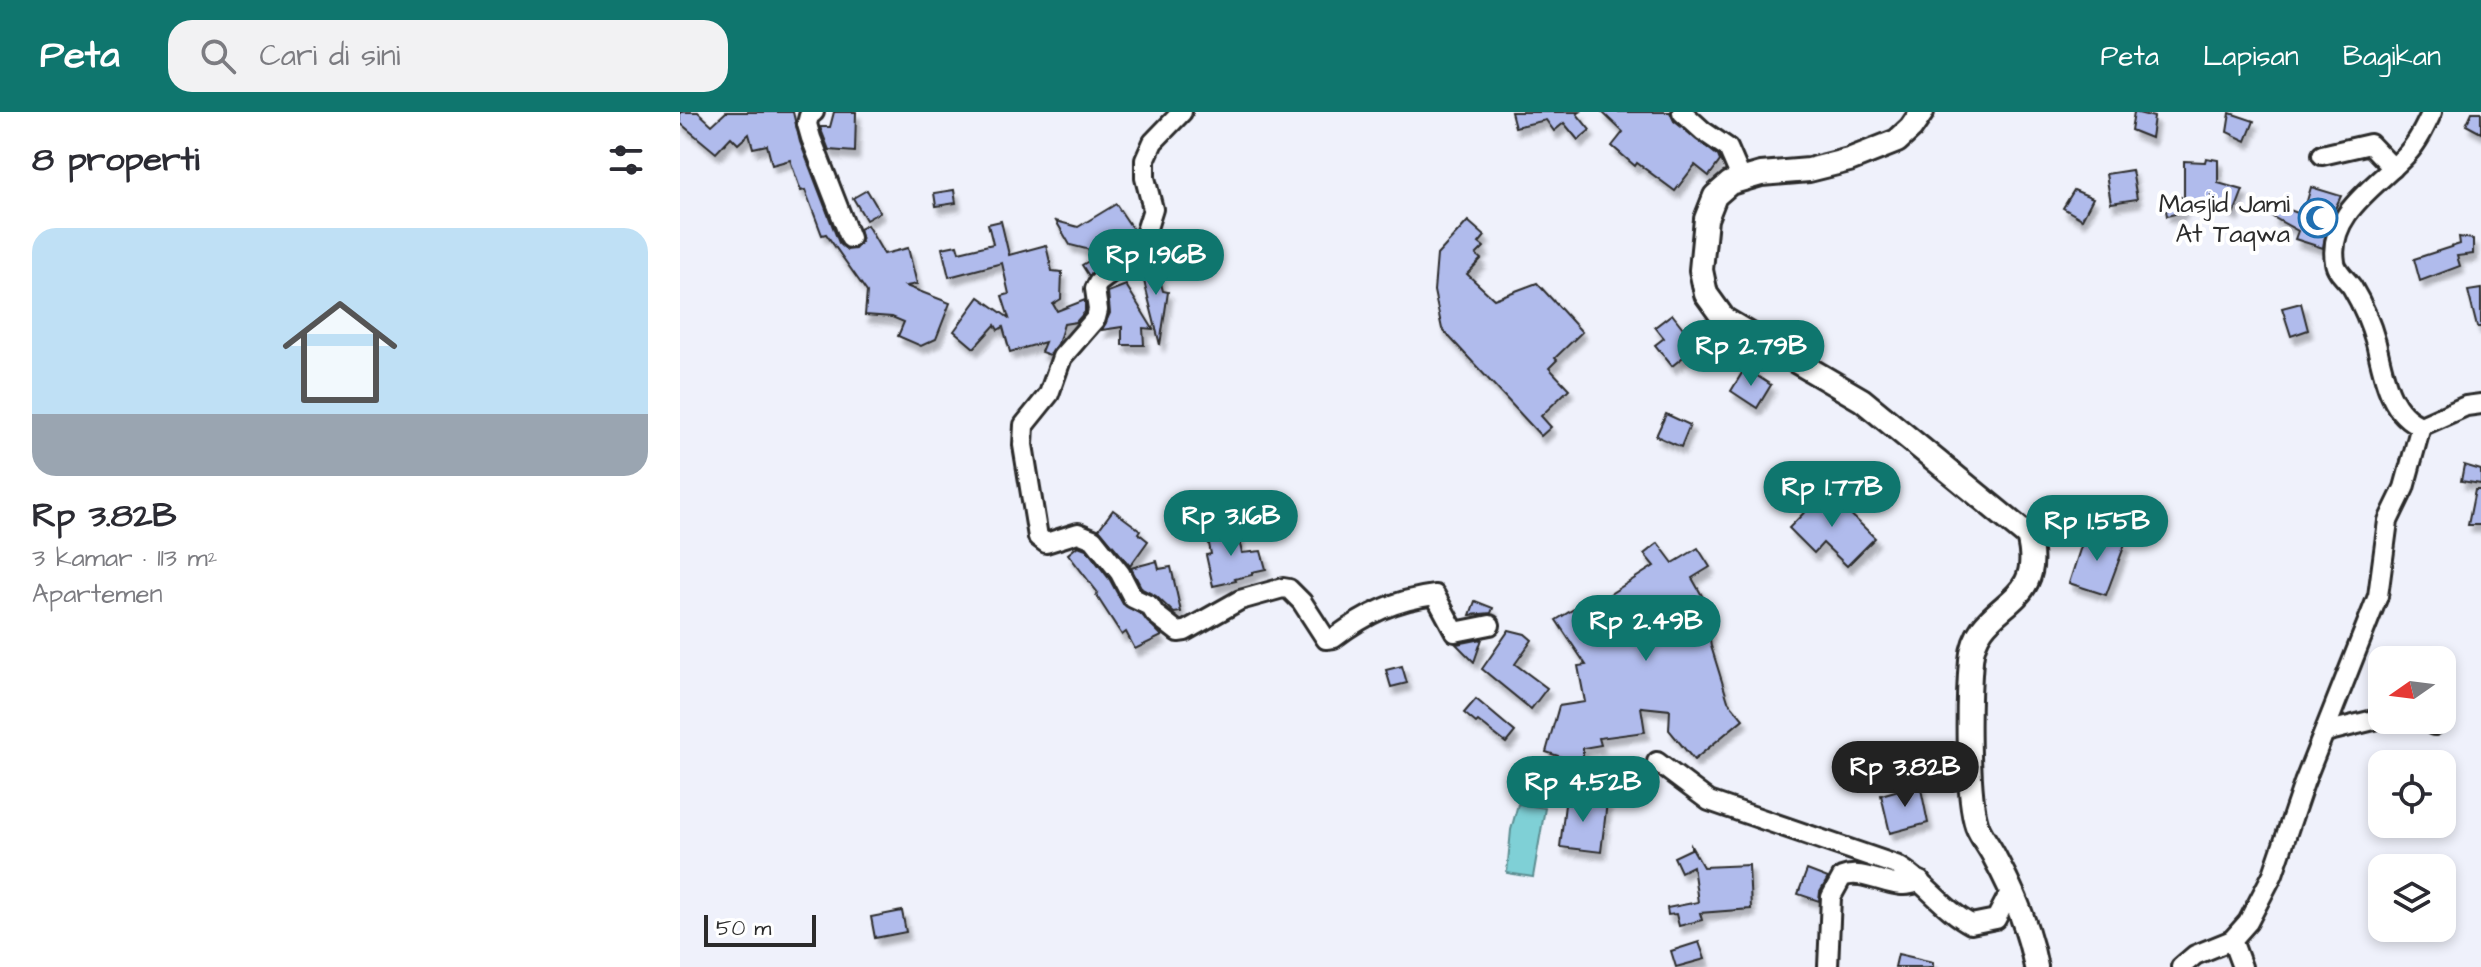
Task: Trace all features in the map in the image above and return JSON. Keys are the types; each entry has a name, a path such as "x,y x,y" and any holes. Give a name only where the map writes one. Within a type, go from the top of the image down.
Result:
{"street":[{"path":"814,112 807,124 850,238"},
{"path":"1182,112 1153,142 1145,160 1145,178 1153,209 1142,244 1129,260 1098,283 1095,289 1096,318 1062,357 1049,394 1024,425 1023,445 1038,537 1046,543 1078,533 1093,539 1120,573 1133,598 1150,606 1155,614 1178,632 1240,600 1283,588 1289,589 1302,602 1326,639 1334,638 1395,603 1435,595 1455,632 1490,625"},
{"path":"1682,112 1728,148 1741,178"},
{"path":"1922,112 1897,141 1849,160 1820,168 1761,174 1730,183 1715,196 1706,219 1701,270 1706,294 1724,319 1862,400 2028,536 2033,553 2031,572 2025,587 1988,619 1978,632 1971,657 1973,805 1977,826 1995,857 2024,924 2036,967"},
{"path":"2432,112 2409,152 2352,207 2334,243 2335,265 2352,288 2369,325 2387,387 2410,422 2421,426 2466,406 2481,404"},
{"path":"2322,155 2372,144 2393,168"},
{"path":"2181,967 2195,955 2232,940 2248,922 2273,874 2304,783 2378,596 2388,521 2404,488 2421,426"},
{"path":"2325,732 2368,721"},
{"path":"1657,762 1709,801 1896,865 1920,881 1945,907 1971,924 1996,919 2010,892"},
{"path":"1828,967 1831,897 1842,877 1853,873 1904,886 1920,881"},
{"path":"2232,940 2242,967"}],"water":[{"path":"1518,804 1545,808 1533,877 1507,873 1511,830"}],"building":[{"path":"680,112 698,112 712,125 726,112 793,112 800,142 839,243 847,250 855,249 862,241 859,229 867,225 884,254 908,248 917,284 906,286 950,303 936,339 921,346 898,336 904,322 892,317 865,315 867,292 826,234 822,235 790,160 772,165 767,145 753,148 749,134 738,144 731,137 716,153 680,123"},
{"path":"834,112 856,112 855,152 829,150 820,127 830,127"},
{"path":"1511,112 1580,112 1577,114 1590,130 1578,140 1564,123 1554,131 1546,120 1515,127"},
{"path":"1602,112 1670,112 1674,121 1718,156 1720,161 1709,176 1695,165 1675,191 1637,163 1635,166 1612,146 1623,132"},
{"path":"2134,112 2154,117 2151,138 2131,130"},
{"path":"2472,112 2481,112 2481,133 2466,125"},
{"path":"2230,113 2254,121 2246,141 2227,132"},
{"path":"2206,158 2218,160 2218,183 2243,190 2234,213 2219,205 2184,206 2184,161 2205,162"},
{"path":"2132,170 2137,199 2111,203 2106,174"},
{"name":"Masjid Jami At Taqwa","path":"2311,187 2341,196 2327,225 2323,248 2295,239 2298,231 2273,217 2279,206 2303,215"},
{"path":"867,190 880,212 866,220 853,198"},
{"path":"954,190 956,203 936,206 934,193"},
{"path":"2074,190 2093,198 2082,219 2063,208"},
{"path":"2181,197 2183,212 2167,216 2164,199"},
{"path":"1116,204 1134,231 1121,251 1089,276 1082,265 1102,253 1070,245 1056,221 1078,227"},
{"path":"1001,221 1009,255 1046,245 1052,271 1062,272 1061,299 1053,304 1057,311 1085,300 1085,312 1076,322 1064,324 1058,344 1050,355 1041,352 1045,342 1010,352 1003,327 998,330 995,325 974,348 954,331 979,297 1009,318 1002,296 1009,294 1002,263 949,277 942,248 957,245 959,252 993,244 988,224"},
{"path":"1468,221 1485,236 1479,243 1484,247 1476,255 1481,259 1467,274 1494,299 1537,283 1582,332 1549,368 1569,389 1541,416 1551,427 1541,436 1442,329 1434,291 1437,255"},
{"path":"2459,237 2473,239 2473,254 2457,256 2460,266 2420,281 2414,259 2460,244"},
{"path":"1156,265 1163,291 1168,292 1160,345 1141,269"},
{"path":"1126,285 1153,329 1143,328 1144,345 1122,345 1122,327 1102,330 1110,313 1108,292"},
{"path":"2481,289 2481,327 2477,327 2468,291"},
{"path":"2301,303 2308,330 2291,336 2282,308"},
{"path":"1672,314 1697,346 1672,366 1655,345 1664,338 1655,327"},
{"path":"1745,368 1771,385 1757,408 1731,391"},
{"path":"1666,414 1690,425 1681,447 1656,436"},
{"path":"2464,465 2481,470 2481,484 2461,481"},
{"path":"1826,490 1875,538 1847,566 1823,543 1814,553 1789,528"},
{"path":"2475,490 2481,490 2481,525 2468,525"},
{"path":"1113,510 1140,530 1138,533 1148,541 1130,566 1099,529"},
{"path":"1236,527 1242,553 1261,551 1266,569 1213,586 1206,555 1211,554 1207,534"},
{"path":"2086,531 2125,544 2106,595 2069,583"},
{"path":"1658,543 1673,563 1698,548 1710,567 1692,578 1704,599 1711,646 1728,701 1743,719 1694,760 1669,730 1670,710 1641,707 1645,732 1599,738 1601,745 1583,748 1583,764 1546,752 1559,706 1585,702 1578,666 1586,665 1556,620 1574,609 1577,615 1654,566 1644,554"},
{"path":"1078,546 1086,549 1110,580 1123,604 1142,615 1162,636 1135,649 1126,632 1122,635 1096,595 1098,593 1068,554"},
{"path":"1157,561 1159,569 1171,567 1181,612 1174,613 1156,596 1142,589 1131,568"},
{"path":"1475,601 1493,608 1491,613 1470,615"},
{"path":"1509,630 1525,634 1532,640 1515,664 1547,688 1531,709 1482,669"},
{"path":"1482,639 1474,662 1456,644 1457,644"},
{"path":"1402,666 1407,683 1391,687 1386,670"},
{"path":"1476,699 1515,732 1506,743 1464,713"},
{"path":"1920,784 1928,823 1890,833 1881,795"},
{"path":"1566,796 1607,802 1601,852 1560,847"},
{"path":"1691,846 1703,867 1749,865 1751,909 1700,913 1702,920 1679,926 1676,914 1668,915 1667,908 1698,902 1693,866 1681,872 1674,857 1691,849"},
{"path":"1807,870 1828,878 1819,901 1798,894"},
{"path":"902,911 906,932 875,938 871,917"},
{"path":"1699,942 1705,959 1676,967 1671,951"},
{"path":"1898,954 1933,962 1933,967 1895,967"}],"place":[{"name":"Masjid Jami At Taqwa","path":"2318,218"}]}
